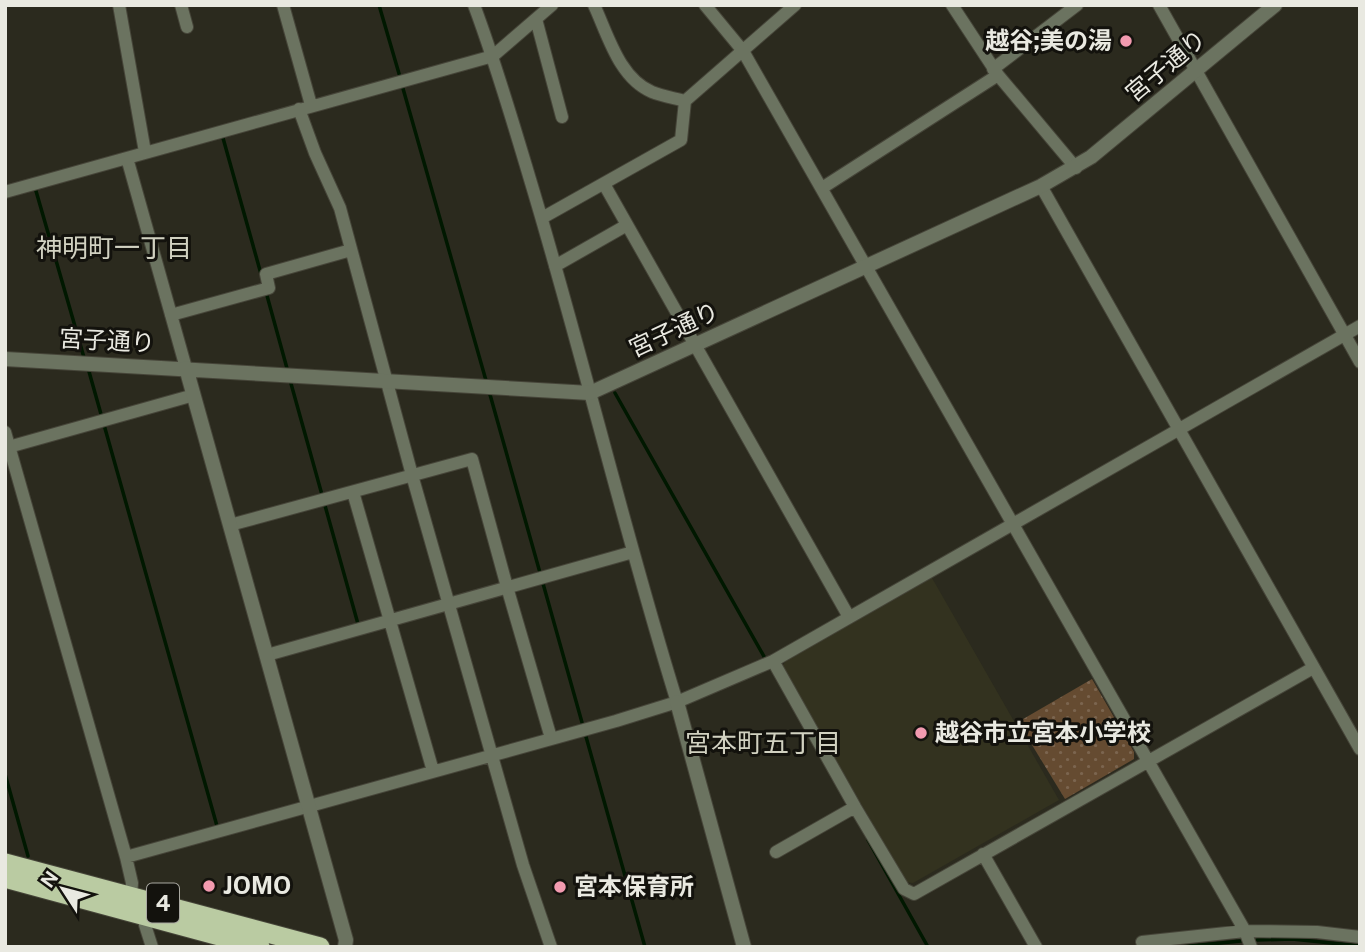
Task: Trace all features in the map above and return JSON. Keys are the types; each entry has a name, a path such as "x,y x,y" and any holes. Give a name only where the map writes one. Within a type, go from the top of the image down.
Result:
{"highway":[{"name":"4","path":"5,863 320,947"},
{"name":"4","path":"5,878 260,947"}],"street":[{"path":"119,5 145,152"},
{"path":"181,5 187,27"},
{"path":"283,5 315,153 340,208 412,475 526,877 551,947"},
{"path":"474,5 493,56 542,218 744,947"},
{"path":"5,192 493,56 552,5"},
{"path":"594,5 614,51 634,79 651,92 685,101"},
{"path":"705,5 743,51 1014,523 1245,931 1251,947"},
{"path":"542,218 681,140 685,101 795,5"},
{"path":"952,5 996,72 1076,168"},
{"path":"822,188 996,72 1077,5"},
{"path":"1159,5 1360,362"},
{"name":"宮子通り","path":"5,359 590,393 1076,168 1275,5"},
{"path":"536,19 562,117"},
{"path":"127,158 309,806 346,940 345,947"},
{"path":"604,184 849,617"},
{"path":"1041,186 1360,749"},
{"path":"555,266 627,225"},
{"path":"171,316 269,288 266,274 351,250"},
{"path":"126,857 616,721 677,702 773,661 1360,326"},
{"path":"7,448 194,395"},
{"path":"5,432 7,448 126,857 132,883 131,895"},
{"path":"230,525 472,459 551,738"},
{"path":"353,492 433,771"},
{"path":"267,655 633,552"},
{"path":"773,661 904,889 914,894 1313,668"},
{"path":"776,852 855,807"},
{"path":"983,854 1036,947"},
{"path":"146,915 145,925 152,947"},
{"path":"1142,942 1245,931 1317,932 1360,937"}],"shaded area":[{"name":"越谷市立宮本小学校","path":"932,578 1059,800 913,883 906,882 782,666 787,660"},
{"path":"1092,679 1134,752 1134,759 1065,799 1018,722"}],"waterway":[{"path":"379,5 400,77"},
{"path":"402,85 487,384"},
{"path":"223,138 261,274"},
{"path":"36,191 85,361"},
{"path":"266,292 288,372"},
{"path":"88,368 217,826"},
{"path":"290,380 358,624"},
{"path":"489,391 645,947"},
{"path":"615,393 766,660"},
{"path":"5,774 28,856"},
{"path":"868,840 928,947"},
{"path":"1257,940 1292,939 1360,946"},
{"path":"1180,947 1241,941"}],"place":[{"name":"越谷;美の湯","path":"1126,41"},
{"name":"越谷市立宮本小学校","path":"921,733"},
{"name":"JOMO","path":"209,886"},
{"name":"宮本保育所","path":"560,887"}],"district":[{"name":"神明町一丁目","path":"114,248"},
{"name":"宮本町五丁目","path":"763,743"}]}
